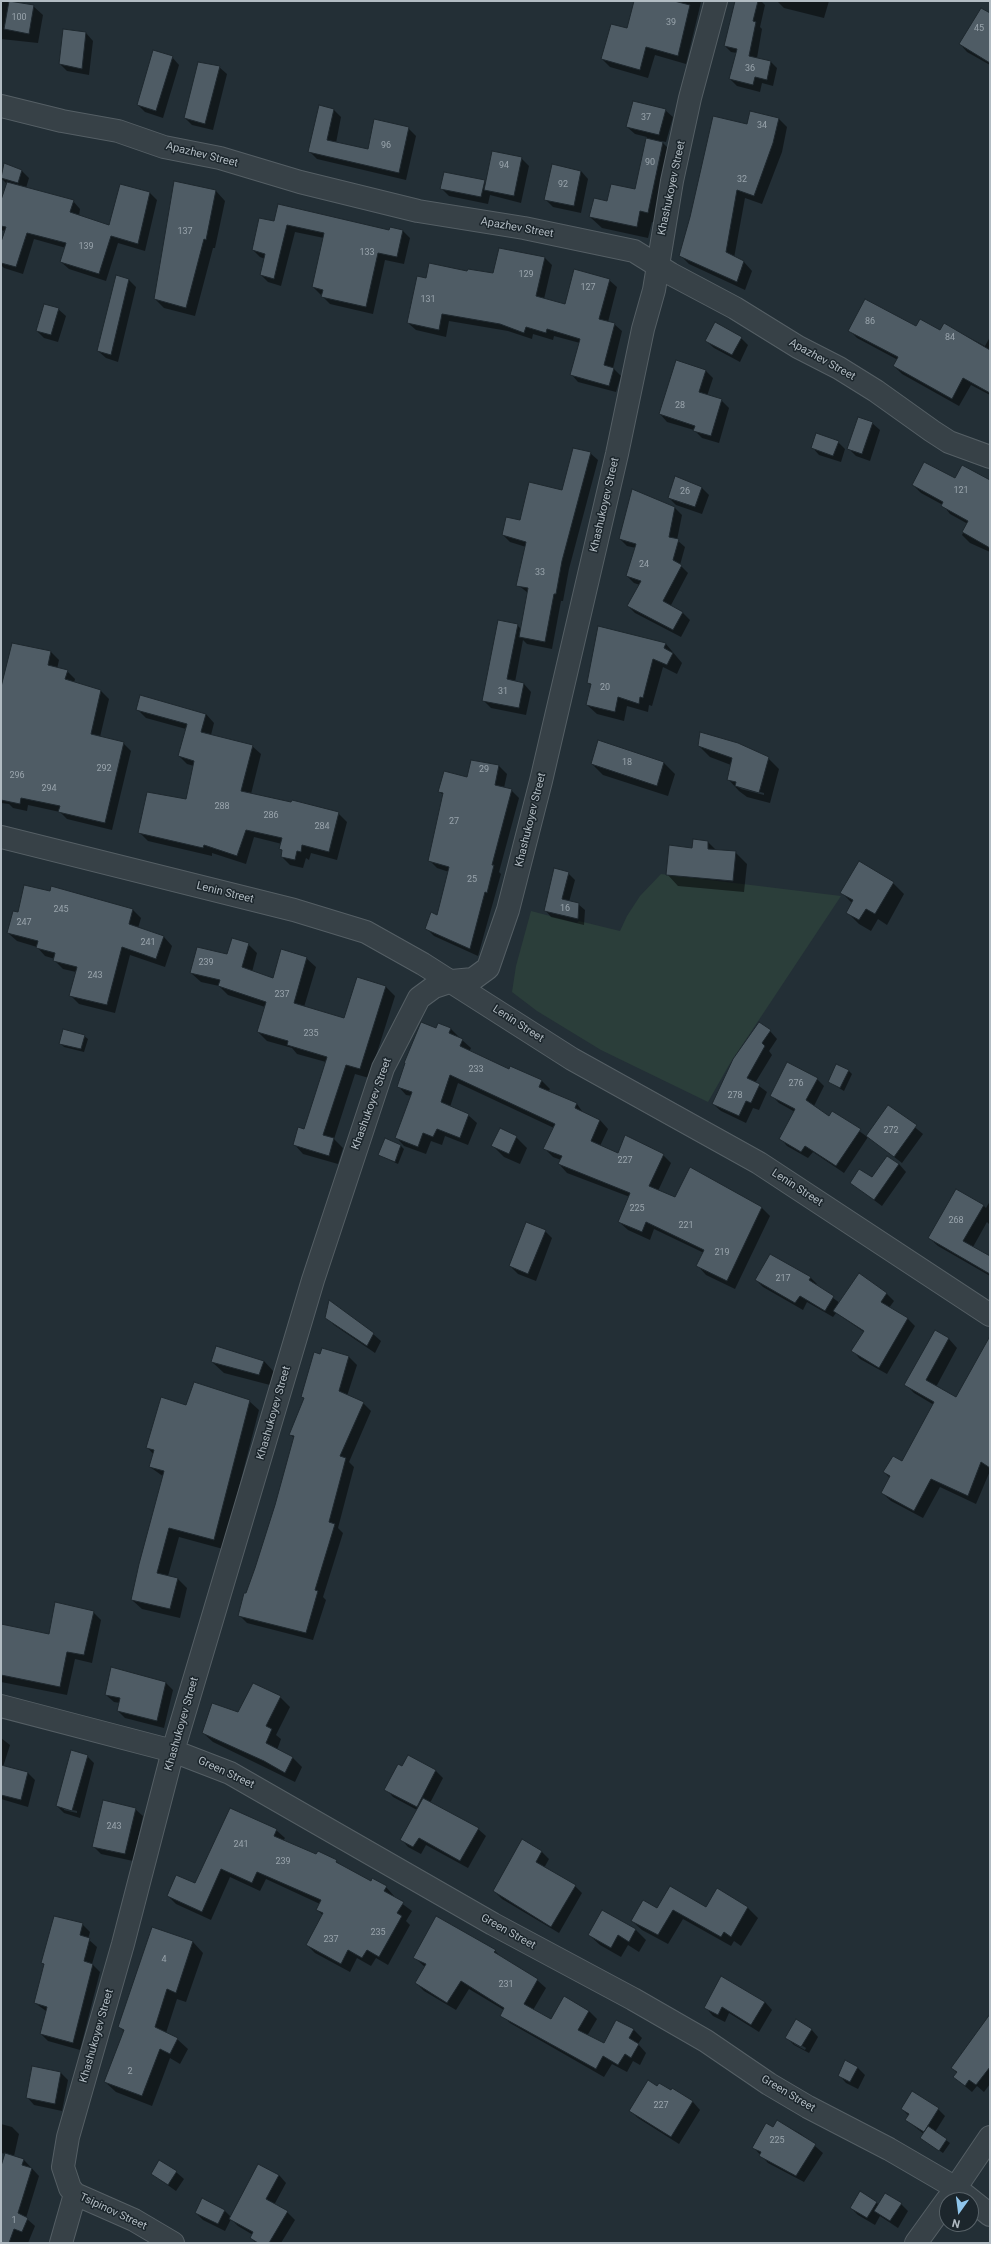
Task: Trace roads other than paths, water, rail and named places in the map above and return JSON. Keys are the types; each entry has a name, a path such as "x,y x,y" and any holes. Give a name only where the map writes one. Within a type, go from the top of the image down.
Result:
{"street":[{"name":"Khashukoyev Street","path":"75,2194 70,2188 63,2167 68,2136 123,1944 173,1751 313,1280 383,1068 419,998 434,987 452,981 473,979 488,968 508,910 541,781 617,454 643,329 654,290 672,181 690,98 716,1"},
{"name":"Apazhev Street","path":"1,106 62,121 118,131 164,147 220,158 300,182 411,209 524,228 634,251 657,266 735,308 798,347 864,383 912,415 932,432 949,442 990,457"},
{"name":"Lenin Street","path":"1,837 294,910 341,923 366,932 395,947 452,981 572,1059 759,1163 990,1315"},
{"name":"Green Street","path":"1,1706 173,1751 230,1773 267,1792 493,1924 633,1999 706,2041 769,2084 808,2107 889,2149 945,2192"},
{"path":"953,2192 990,2137"},
{"path":"61,2243 75,2194"},
{"name":"Tsipinov Street","path":"75,2194 134,2220 172,2243"},
{"name":"Green Street","path":"979,2210 990,2215"},
{"path":"916,2243 939,2211"}]}
